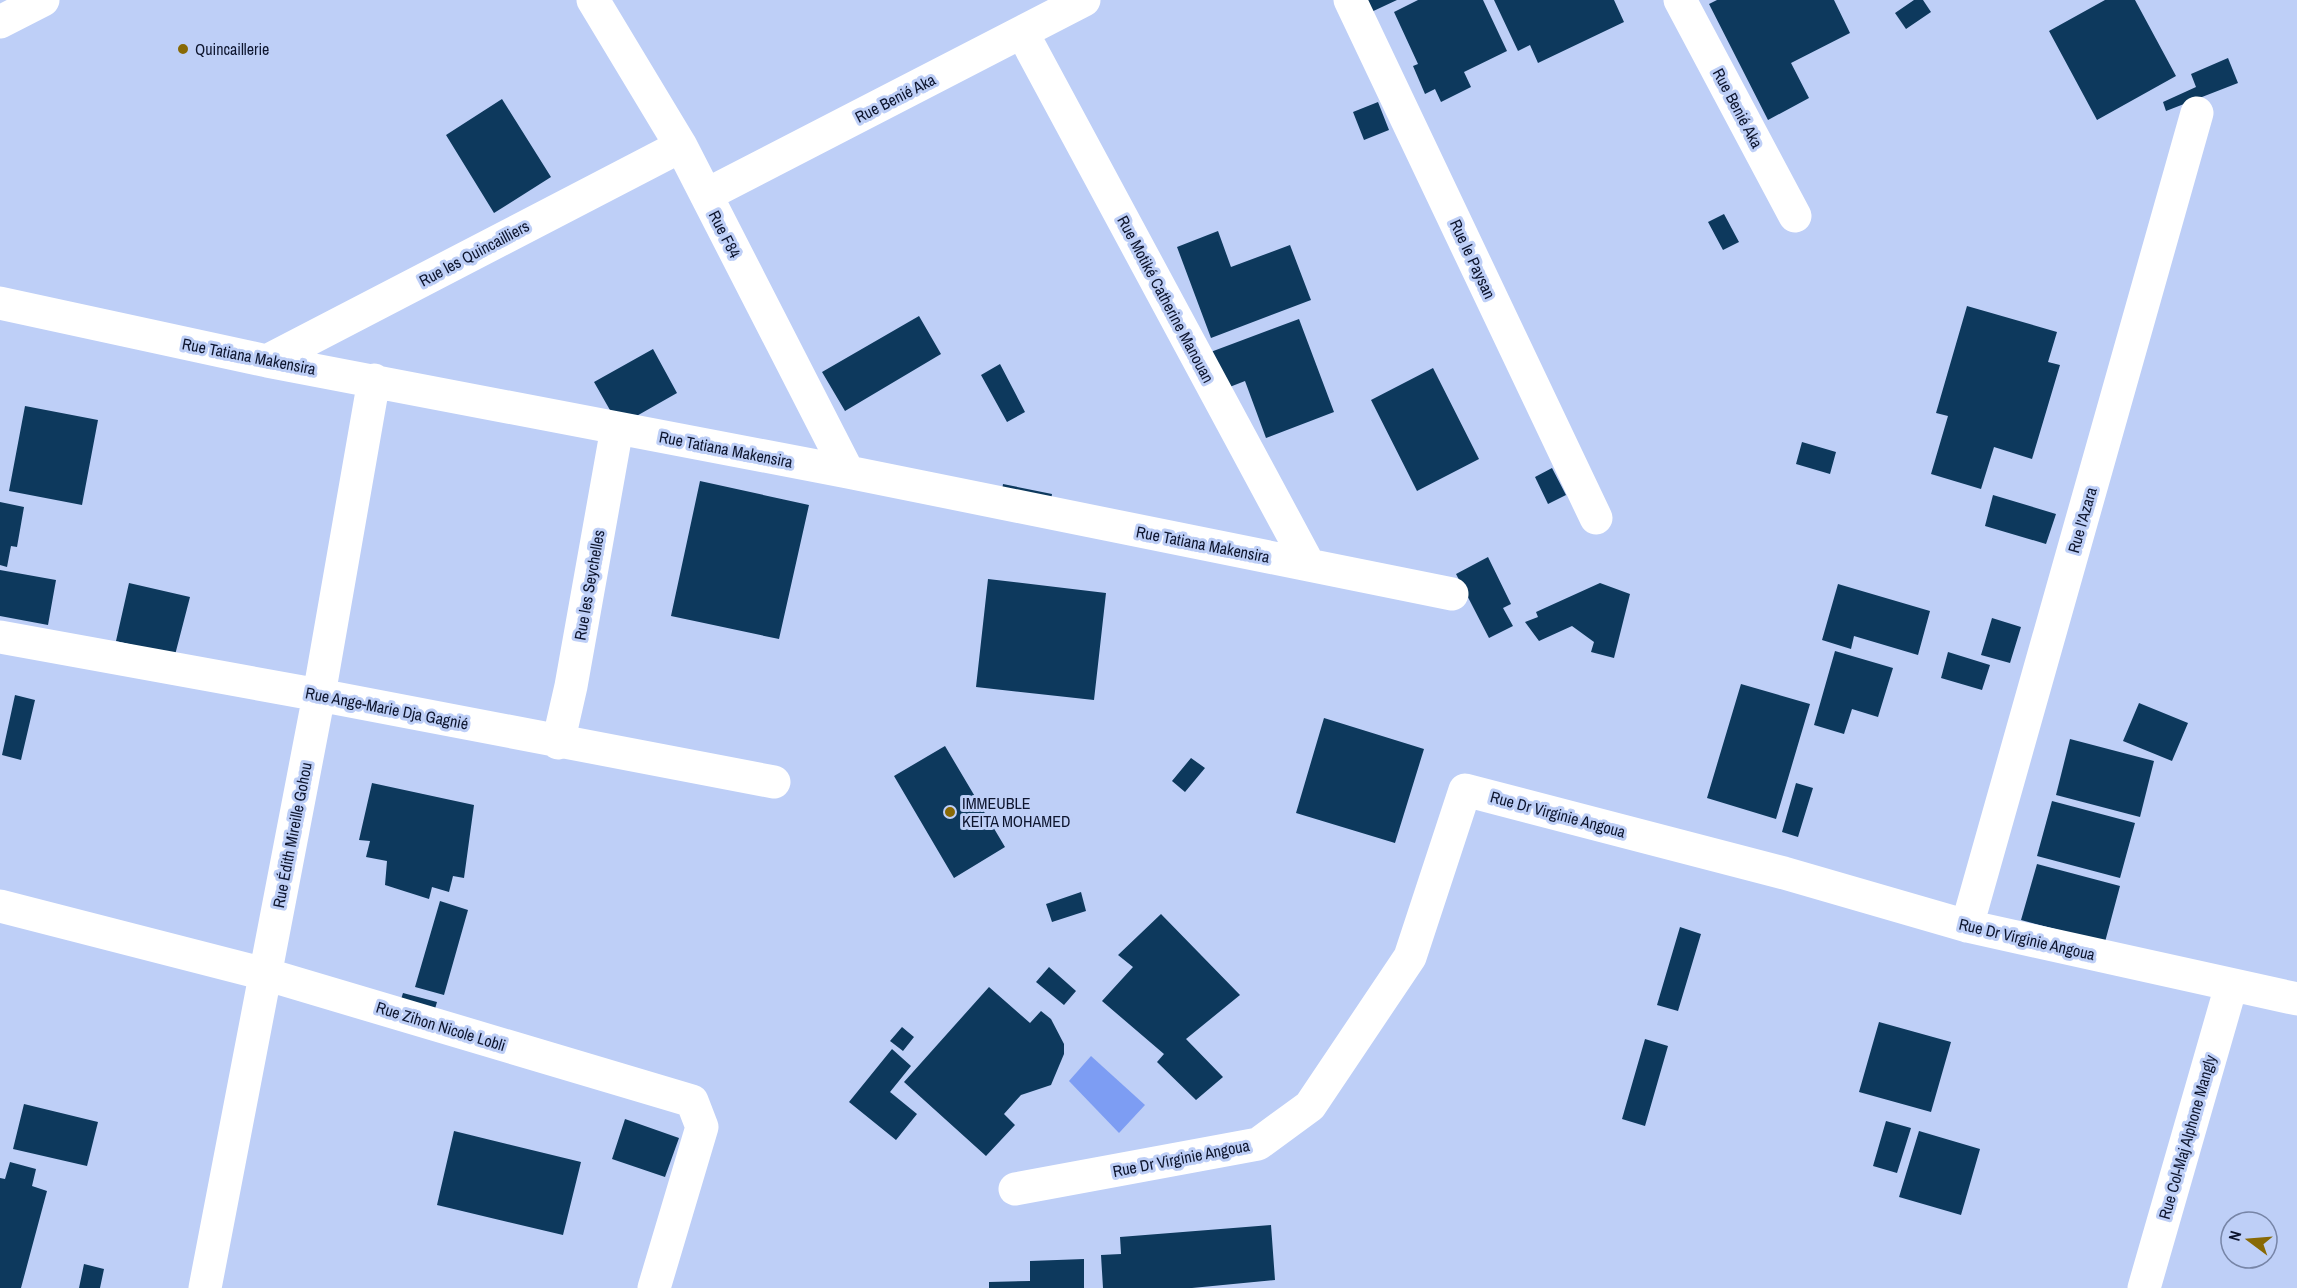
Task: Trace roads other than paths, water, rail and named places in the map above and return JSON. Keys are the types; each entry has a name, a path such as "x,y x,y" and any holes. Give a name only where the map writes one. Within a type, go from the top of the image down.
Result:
{"street":[{"path":"0,22 43,0"},
{"name":"Rue F84","path":"593,0 681,146 848,472"},
{"name":"Rue Benié Aka","path":"706,195 1084,0"},
{"name":"Rue le Paysan","path":"1350,0 1596,518"},
{"name":"Rue Benié Aka","path":"1680,0 1795,216"},
{"name":"Rue Motiké Catherine Manouan","path":"1022,32 1310,565"},
{"name":"Rue l'Azara","path":"1967,926 2197,113"},
{"name":"Rue les Quincailliers","path":"267,361 681,146"},
{"name":"Rue Tatiana Makensira","path":"0,303 267,361 848,472 1452,594"},
{"name":"Rue Édith Mireille Gohou","path":"205,1288 319,694 374,380"},
{"name":"Rue les Seychelles","path":"558,743 571,686 617,428"},
{"name":"Rue Ange-Marie Dja Gagnié","path":"0,637 319,694 558,743 774,782"},
{"name":"Rue Dr Virginie Angoua","path":"1015,1190 1258,1144 1310,1106 1410,957 1464,790 1785,873 1967,926 2297,999"},
{"name":"Rue Zihon Nicole Lobli","path":"0,906 265,974 692,1101 702,1127 654,1288"},
{"name":"Rue Col-Maj Alphone Mangly","path":"2144,1288 2231,986"}],"water":[{"path":"1091,1056 1145,1105 1119,1133 1069,1081"}],"place":[{"name":"Quincaillerie","path":"183,49"},
{"name":"IMMEUBLE KEITA MOHAMED","path":"950,812"}]}
